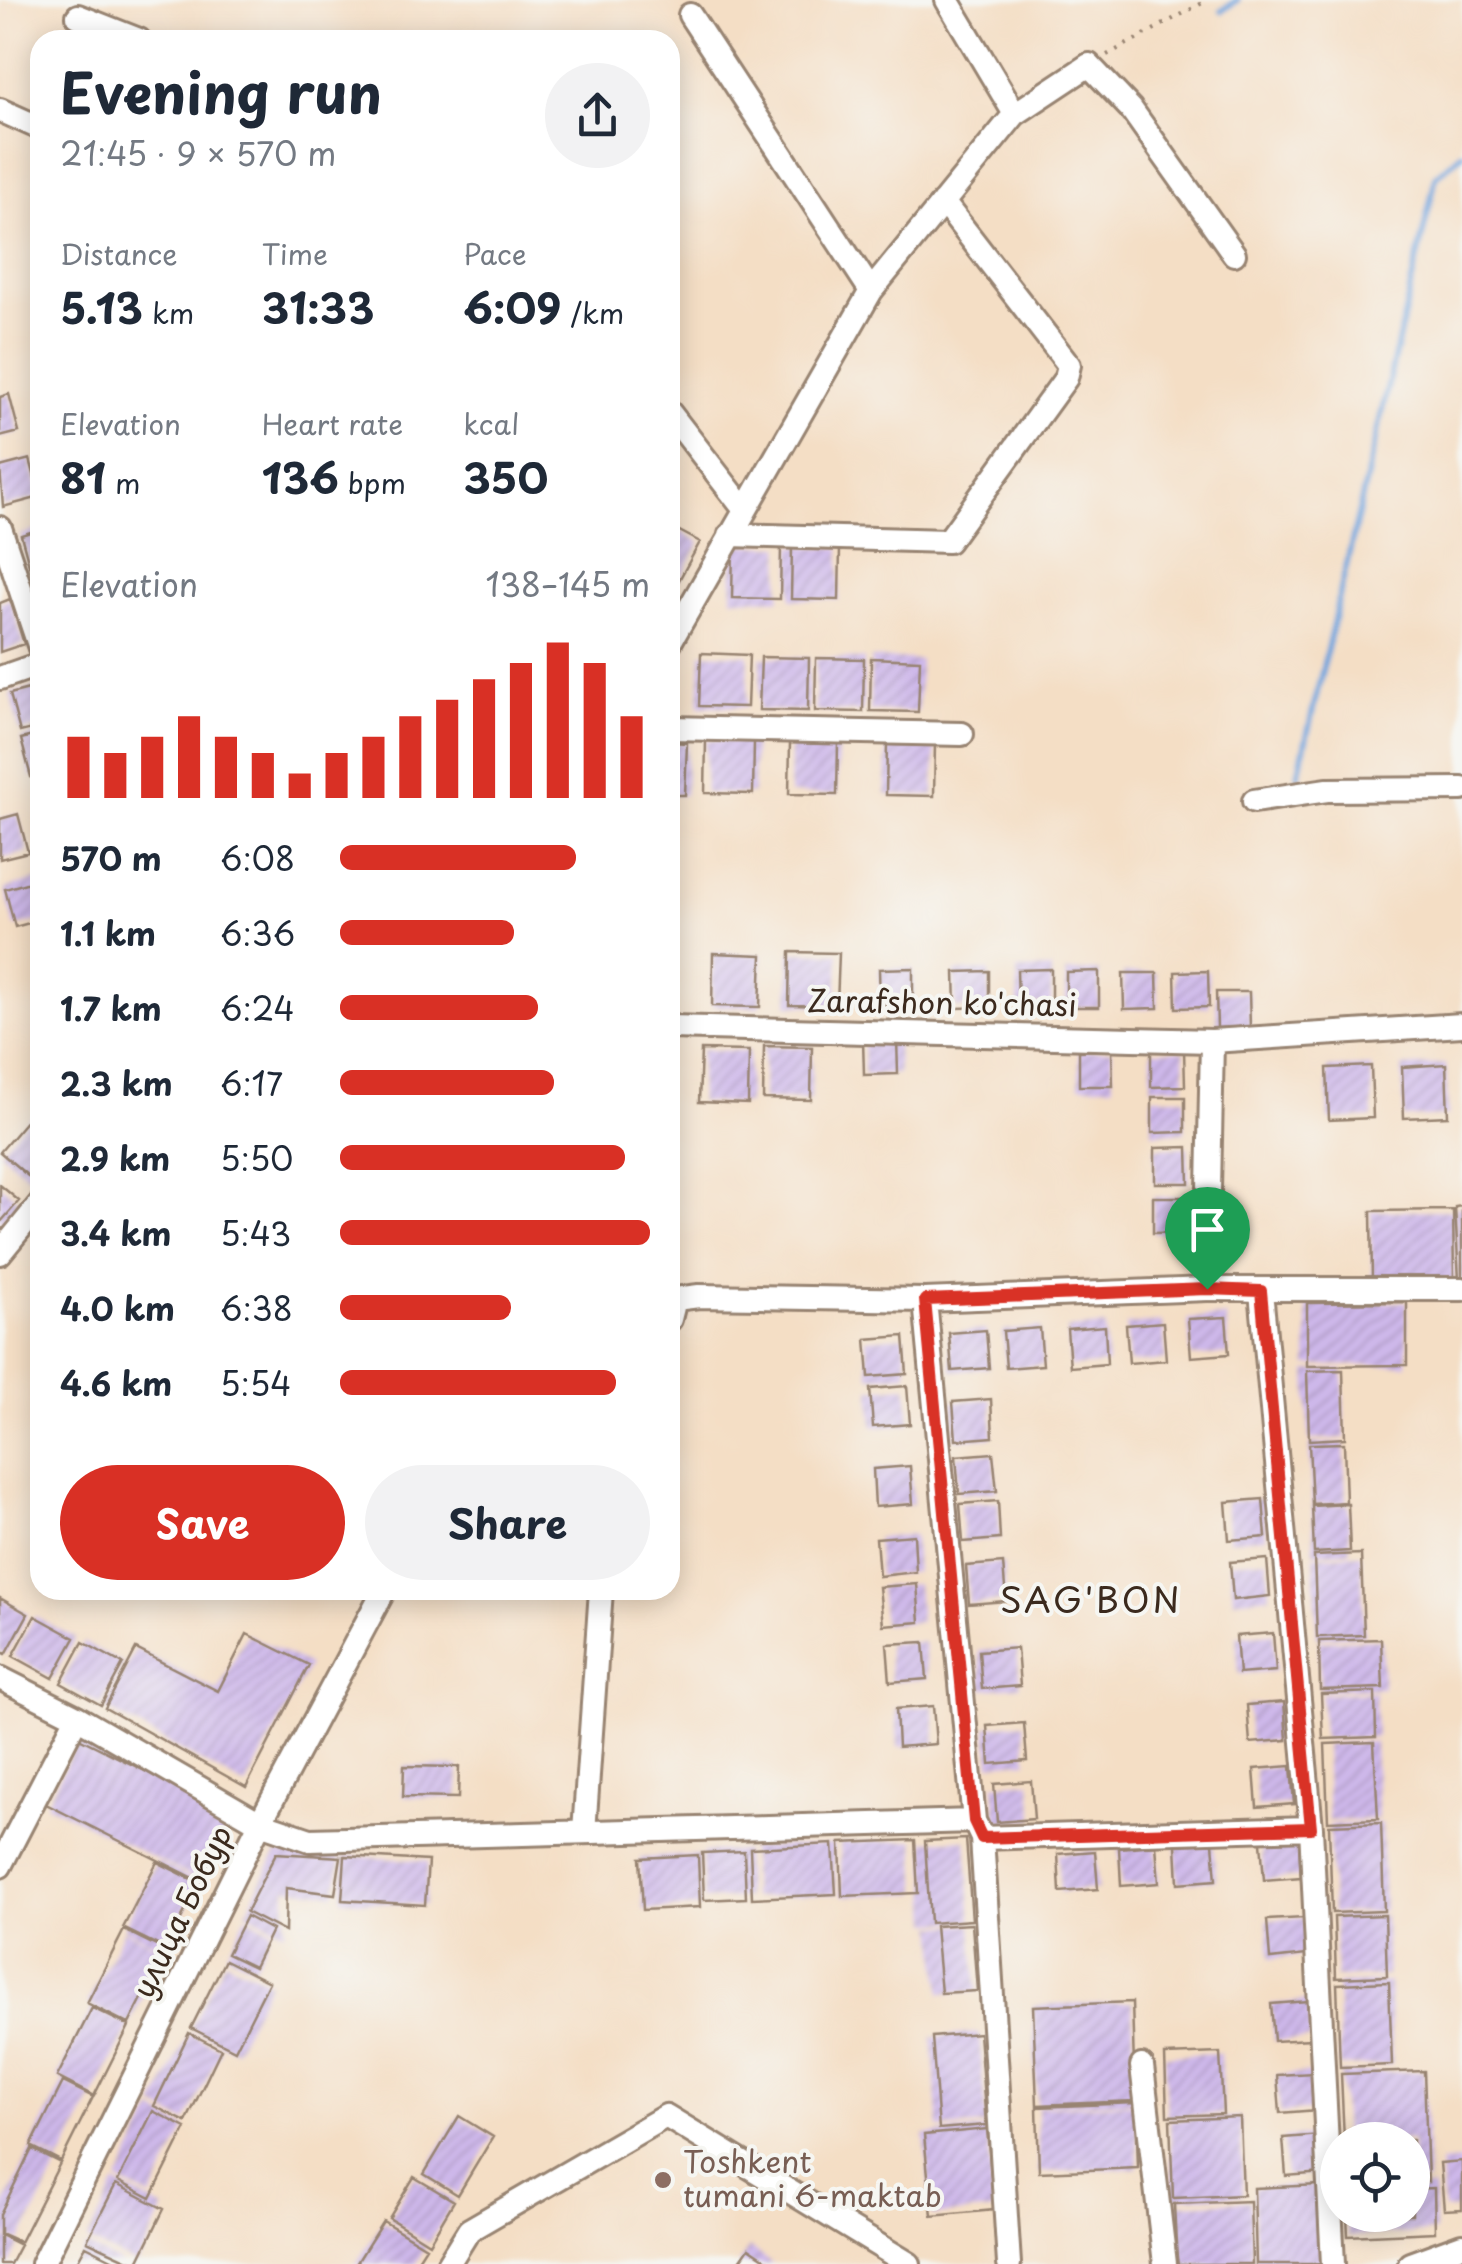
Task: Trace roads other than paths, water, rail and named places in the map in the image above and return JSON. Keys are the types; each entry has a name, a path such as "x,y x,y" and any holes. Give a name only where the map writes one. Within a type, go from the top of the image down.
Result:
{"street":[{"path":"947,0 1015,114"},
{"path":"78,16 113,30"},
{"path":"690,16 871,291"},
{"path":"680,624 871,291 1015,114 1089,65 1131,109 1234,254"},
{"path":"0,110 30,124"},
{"path":"730,535 948,540 1066,378 1069,364 944,202"},
{"path":"680,426 745,510"},
{"path":"0,528 30,618"},
{"path":"0,678 30,668"},
{"path":"680,728 962,734"},
{"path":"1254,801 1327,790 1462,789"},
{"name":"Zarafshon ko'chasi","path":"680,1026 1212,1041 1462,1025"},
{"path":"1207,1289 1212,1041"},
{"path":"0,1253 30,1216"},
{"path":"680,1298 925,1300 1207,1289 1462,1289"},
{"path":"1261,1291 1311,1828 1333,2264"},
{"path":"925,1300 978,1829 1009,2264"},
{"name":"улица Бобур","path":"42,2264 260,1823 379,1600"},
{"path":"584,1832 601,1600"},
{"path":"0,1678 77,1717 260,1823 310,1840 584,1832 1311,1828"},
{"path":"0,1866 77,1717"},
{"path":"1142,2066 1165,2264"},
{"path":"448,2264 469,2230 666,2116 908,2264"},
{"path":"1410,2264 1462,2245"}],"waterway":[{"path":"1222,11 1237,0"},
{"path":"1298,775 1436,177 1462,153"}],"place":[{"name":"Toshkent tumani 6-maktab","path":"663,2180"}],"district":[{"name":"SAG'BON","path":"1091,1601"}]}
